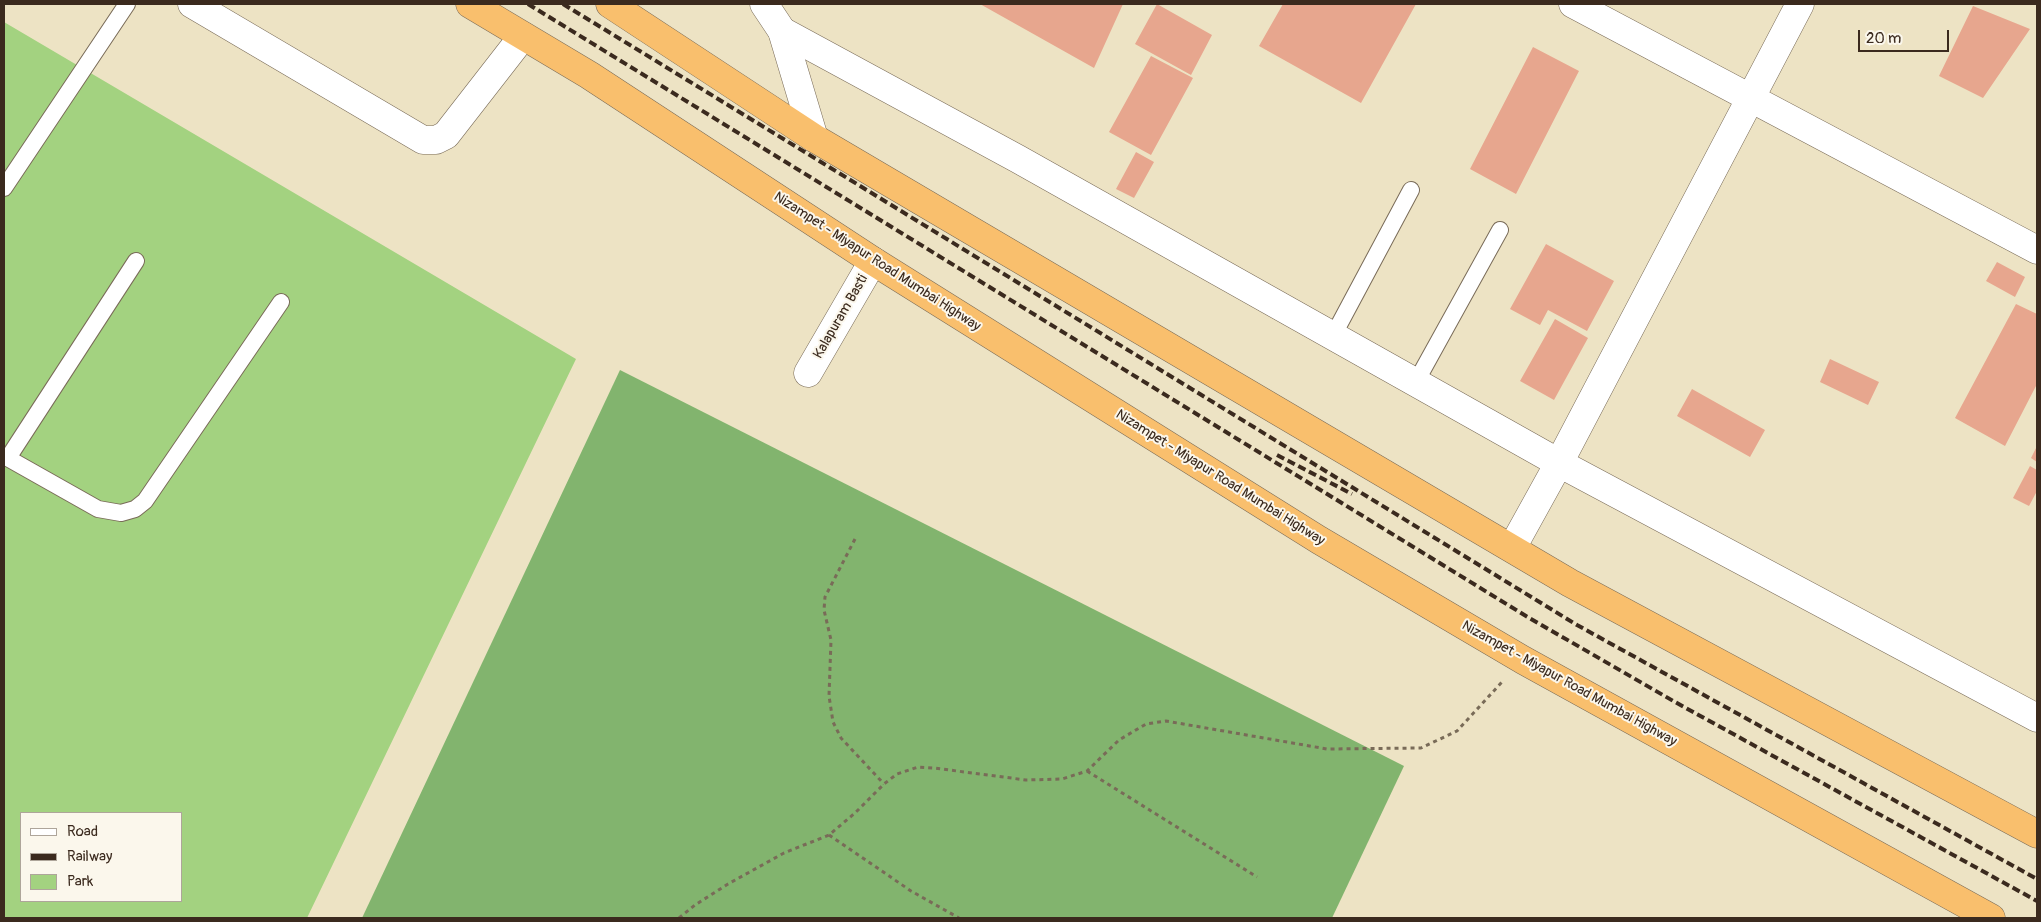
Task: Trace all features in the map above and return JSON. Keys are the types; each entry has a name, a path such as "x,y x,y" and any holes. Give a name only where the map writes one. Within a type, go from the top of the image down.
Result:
{"highway":[{"name":"Nizampet - Miyapur Road Mumbai Highway","path":"470,4 589,75 873,261 1319,540 1523,660 1991,918"},
{"path":"610,4 814,138 1570,583 2037,834"}],"street":[{"path":"192,4 423,140 436,140 446,135 523,36"},
{"path":"764,4 782,31 814,138"},
{"path":"1573,4 2037,250"},
{"path":"1512,548 1559,463 1800,4"},
{"path":"782,31 1018,159 1559,463 2037,718"},
{"name":"Kalapuram Basti","path":"808,373 873,261"}],"lane":[{"path":"4,188 127,4"},
{"path":"1333,336 1411,190"},
{"path":"1416,382 1500,230"},
{"path":"136,261 6,457 98,509 121,513 135,510 145,501 281,302"}],"path":[{"path":"855,539 825,597 824,610 831,640 829,696 833,722 841,738 884,784"},
{"path":"679,918 695,905 728,884 784,853 829,835 855,814 884,784 898,774 918,767 1026,780 1062,779 1087,771 1119,740 1146,724 1166,721 1327,749 1421,748 1457,731 1523,660"},
{"path":"1087,771 1257,877"},
{"path":"829,835 911,892 959,918"}],"green space":[{"path":"4,22 576,359 307,918 4,918"},
{"path":"620,370 1404,766 1332,918 362,918"}],"building":[{"path":"980,4 1123,4 1094,68"},
{"path":"1157,4 1212,35 1191,75 1135,44"},
{"path":"1283,4 1416,4 1361,103 1259,46"},
{"path":"1973,6 2030,29 1983,98 1939,76"},
{"path":"1533,47 1579,71 1516,194 1470,169"},
{"path":"1151,56 1193,78 1151,155 1109,132"},
{"path":"1136,152 1154,162 1134,198 1116,189"},
{"path":"1546,244 1614,281 1587,331 1548,310 1540,325 1510,309"},
{"path":"1997,262 2025,277 2015,297 1986,281"},
{"path":"2016,304 2037,314 2037,384 2005,446 1955,418"},
{"path":"1555,319 1588,338 1554,400 1520,381"},
{"path":"1830,359 1879,382 1868,405 1820,382"},
{"path":"1692,389 1765,430 1750,457 1677,416"},
{"path":"2037,446 2037,462 2031,458"},
{"path":"2030,466 2037,470 2037,491 2029,506 2013,498"}],"railway":[{"path":"528,4 1526,616 1675,702 2037,901"},
{"path":"563,4 1577,625 2037,879"},
{"path":"1277,455 1352,494"}]}
